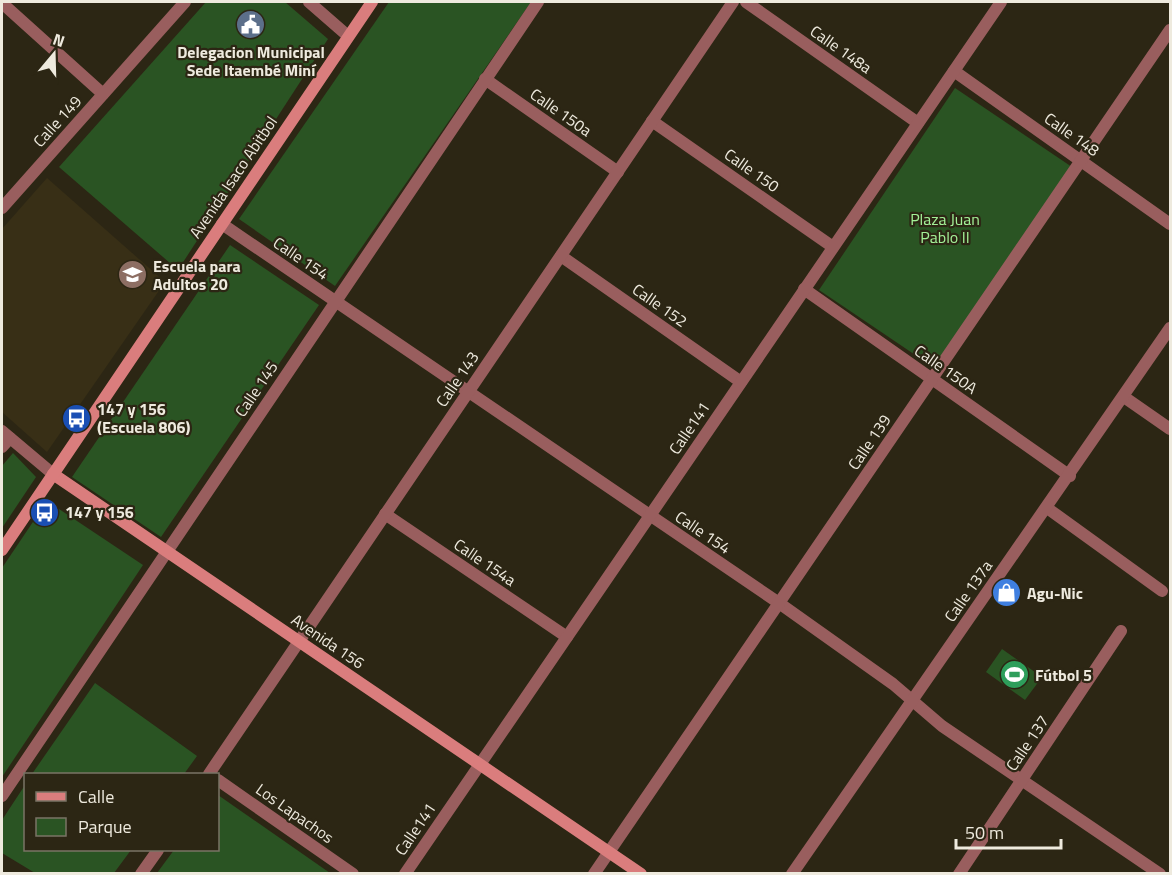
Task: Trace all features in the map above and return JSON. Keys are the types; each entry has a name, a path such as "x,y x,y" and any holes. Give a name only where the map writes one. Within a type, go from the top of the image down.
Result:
{"main road":[{"name":"Avenida Isaco Abitbol","path":"2,550 372,2"},
{"name":"Avenida 156","path":"53,474 641,873"}],"street":[{"name":"Calle 149","path":"2,208 185,2"},
{"path":"309,2 348,36"},
{"name":"Calle 145","path":"2,796 538,2"},
{"name":"Calle 143","path":"210,773 733,2"},
{"name":"Calle 148a","path":"746,2 918,123"},
{"name":"Calle141","path":"405,873 1001,2"},
{"path":"2,3 103,94"},
{"name":"Calle 139","path":"594,873 1170,30"},
{"name":"Calle 148","path":"954,71 1170,224"},
{"name":"Calle 150a","path":"485,80 618,172"},
{"name":"Calle 150","path":"652,121 833,247"},
{"name":"Calle 154","path":"222,224 335,302 470,390 649,516 779,603 893,684 942,726 1160,873"},
{"name":"Calle 152","path":"561,256 741,382"},
{"name":"Calle 150A","path":"804,289 1070,476"},
{"name":"Calle 137a","path":"792,873 1070,476 1170,328"},
{"path":"1124,397 1170,429"},
{"name":"Avenida 156","path":"4,439 53,474"},
{"path":"1047,508 1162,591"},
{"name":"Calle 154a","path":"385,514 567,637"},
{"name":"Calle 137","path":"959,873 1121,631"},
{"name":"Los Lapachos","path":"219,781 353,873"},
{"path":"141,873 157,851"}],"shaded area":[{"path":"47,178 165,282 47,452 2,412 2,229"}],"green space":[{"path":"206,2 285,2 328,39 178,270 59,167"},
{"path":"389,2 531,2 335,286 239,219"},
{"name":"Plaza Juan Pablo II","path":"955,88 1072,167 936,369 819,290"},
{"path":"230,245 319,305 161,537 72,477"},
{"path":"13,453 36,477 2,528 2,466"},
{"path":"47,501 143,565 2,777 2,568"},
{"name":"Fútbol 5","path":"1002,649 1042,677 1025,700 986,672"},
{"path":"95,683 197,756 185,773 33,773"},
{"path":"24,787 24,851 130,851 114,873 35,873 2,853 2,820"},
{"path":"219,796 330,873 157,873 173,851 219,851"}],"place":[{"name":"Delegacion Municipal Sede Itaembé Miní","path":"251,24"},
{"name":"Escuela para Adultos 20","path":"132,275"},
{"name":"147 y 156 (Escuela 806)","path":"76,418"},
{"name":"147 y 156","path":"44,512"},
{"name":"Agu-Nic","path":"1006,593"},
{"name":"Fútbol 5","path":"1014,675"}]}
